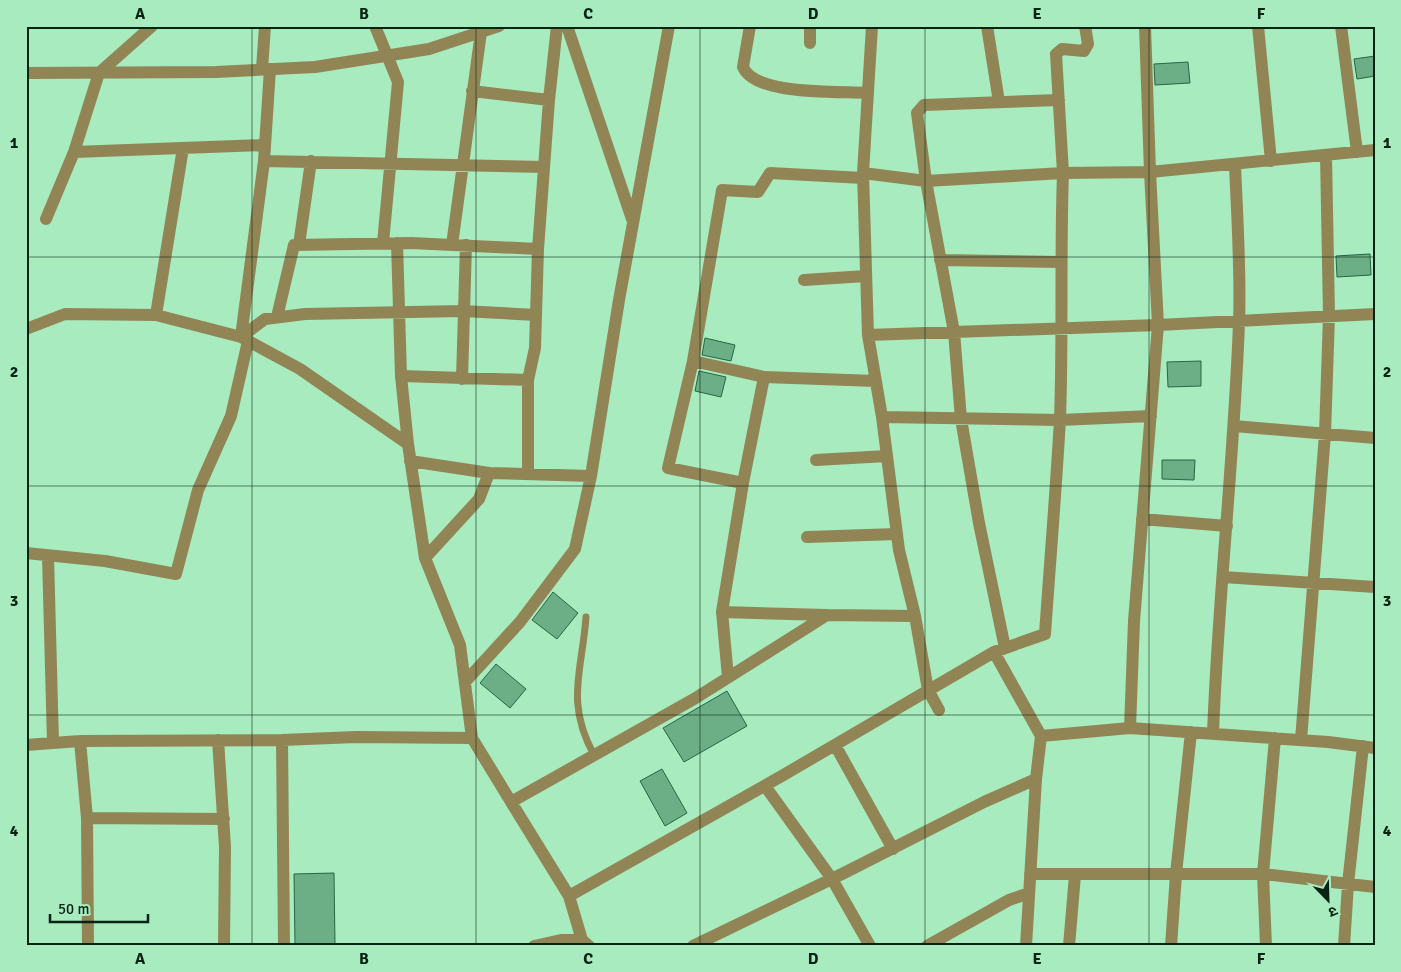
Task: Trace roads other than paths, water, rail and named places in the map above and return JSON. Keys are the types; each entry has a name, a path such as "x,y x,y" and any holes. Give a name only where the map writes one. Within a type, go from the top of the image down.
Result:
{"street":[{"path":"46,219 74,152 99,73 152,26"},
{"path":"26,553 104,562 176,574 198,490 231,416 245,339 265,145 266,69 264,26"},
{"path":"375,26 398,82 382,243"},
{"path":"26,73 99,73 315,67 429,49 498,26"},
{"path":"528,474 528,380 535,348 538,249 548,100 557,26"},
{"path":"567,26 633,222"},
{"path":"465,682 520,622 575,549 591,476 633,222 669,26"},
{"path":"750,26 743,67 751,78 784,89 868,93"},
{"path":"810,26 810,43"},
{"path":"872,26 863,175 868,335 882,417 897,534 915,616 928,690 939,710"},
{"path":"987,26 999,102"},
{"path":"569,896 765,786 1000,650 1045,634 1060,420 1062,328 1060,262 1063,173 1056,54 1062,50 1084,51 1088,44 1085,26"},
{"path":"1130,728 1134,622 1158,325 1145,26"},
{"path":"1258,26 1271,160"},
{"path":"1341,26 1357,152"},
{"path":"452,245 481,32"},
{"path":"472,91 548,100"},
{"path":"1026,946 1036,779 1041,736 1000,650 961,419 954,332 926,181 917,113 924,105 1059,100"},
{"path":"74,152 265,145"},
{"path":"156,316 183,148"},
{"path":"743,483 668,468 693,360 722,190 758,192 770,173 863,175 926,181 1063,173 1150,172 1375,150"},
{"path":"1301,740 1325,434 1330,316 1326,155"},
{"path":"264,161 389,162 544,168"},
{"path":"299,245 311,161"},
{"path":"1213,734 1234,426 1239,321 1235,164"},
{"path":"277,317 294,246 397,243 538,249"},
{"path":"397,243 401,376 410,461 425,558 460,645 472,738 569,896 583,944 561,940 534,946"},
{"path":"462,379 466,245"},
{"path":"940,260 1060,262"},
{"path":"804,280 866,276"},
{"path":"245,339 265,319 306,314 463,312 536,315"},
{"path":"26,329 65,314 156,316 245,339 300,369 408,444"},
{"path":"868,335 1158,325 1375,314"},
{"path":"693,360 764,377 876,381"},
{"path":"401,376 528,380"},
{"path":"728,677 722,612 743,483 764,377"},
{"path":"882,417 1060,420 1151,416"},
{"path":"1234,426 1375,438"},
{"path":"816,460 887,456"},
{"path":"410,461 489,473 591,476"},
{"path":"425,558 479,499 489,473"},
{"path":"1142,519 1227,526"},
{"path":"807,536 897,534"},
{"path":"48,556 53,743"},
{"path":"1223,577 1375,587"},
{"path":"722,612 915,616"},
{"path":"511,802 728,677 827,614"},
{"path":"1041,736 1130,728 1276,738 1369,747 1348,884 1344,946"},
{"path":"1171,946 1176,874 1191,732"},
{"path":"26,745 80,741 282,740 356,737 472,738"},
{"path":"1266,946 1263,874 1276,738"},
{"path":"218,740 226,847 224,946"},
{"path":"282,740 284,946"},
{"path":"80,741 87,818 88,946"},
{"path":"835,745 893,849"},
{"path":"693,946 707,943 984,802 1036,779"},
{"path":"765,786 832,879 870,946"},
{"path":"87,818 224,819"},
{"path":"1030,874 1263,874 1375,887"},
{"path":"1069,946 1075,875"},
{"path":"927,946 1009,900 1029,893"}],"lane":[{"path":"586,616 576,704 582,734 594,755"}]}
